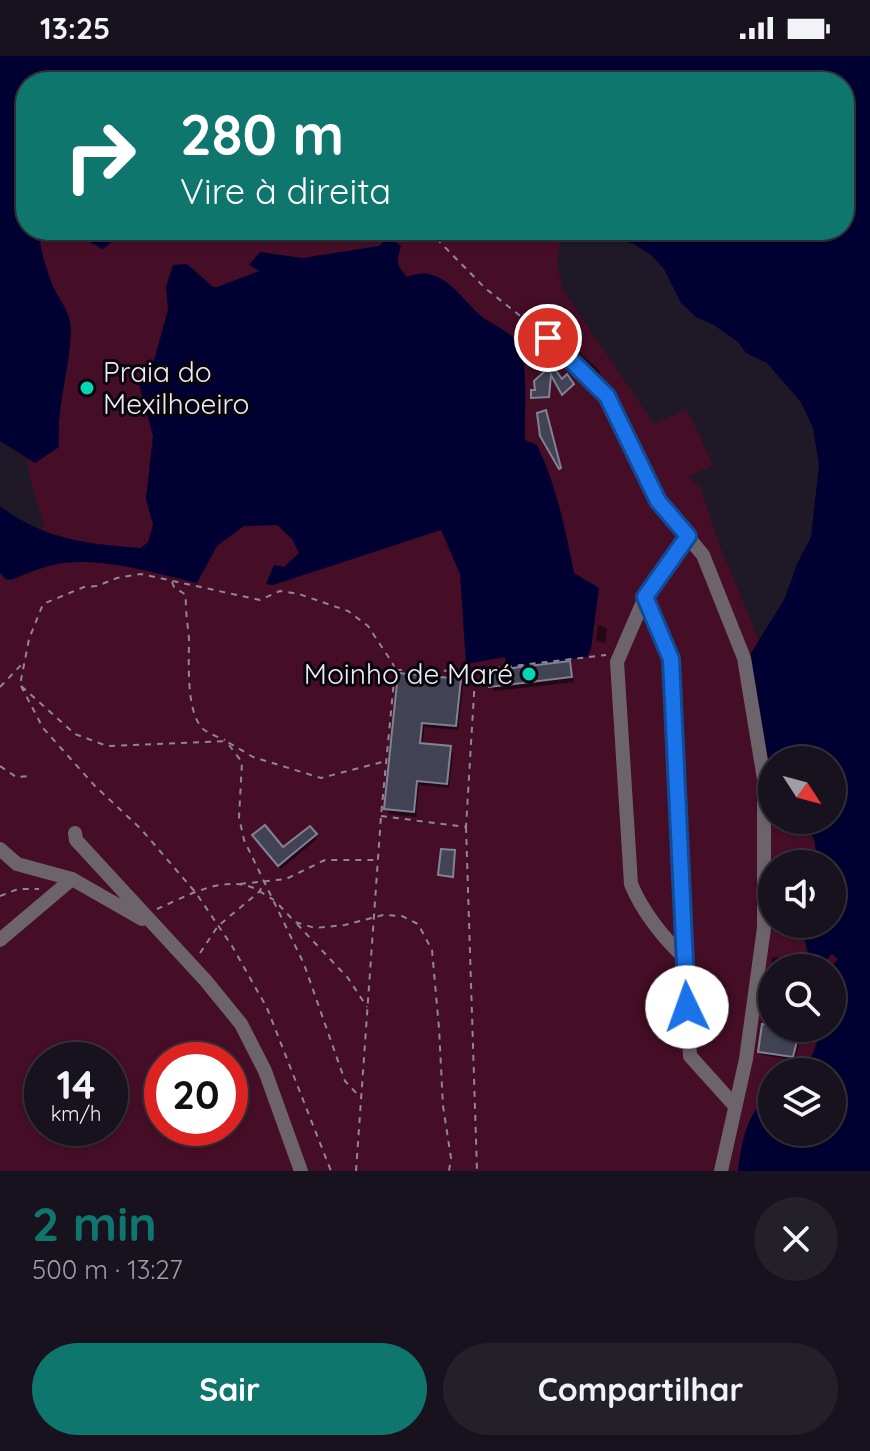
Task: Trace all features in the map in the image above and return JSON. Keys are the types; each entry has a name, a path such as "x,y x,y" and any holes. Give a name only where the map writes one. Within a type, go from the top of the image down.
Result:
{"street":[{"path":"548,338 607,396 658,501 703,555 744,658 764,779 764,928 746,1059 721,1171"},
{"path":"685,958 671,946 631,884 617,662 645,597 688,536"},
{"path":"645,597 671,659 690,1056 735,1106"},
{"path":"75,833 76,840 241,1024 265,1071 301,1171"},
{"path":"0,849 17,864 72,879 148,920"},
{"path":"0,940 72,879"}],"path":[{"path":"438,240 485,288 548,338"},
{"path":"331,1171 267,1008 218,926 196,893 141,829 95,786 43,728 20,685 23,663 43,604 74,591 141,574 260,600 277,591 299,594 348,611 368,626 395,670 381,816 356,1171"},
{"path":"171,581 186,595 189,677 193,706 202,727 253,757 321,778 386,761"},
{"path":"395,670 470,671 605,657 613,645"},
{"path":"0,687 23,663"},
{"path":"470,671 475,677 466,827 477,1171"},
{"path":"20,685 75,734 107,746 226,741"},
{"path":"226,741 242,762 239,817 244,840 304,964 345,1081 361,1098"},
{"path":"0,766 16,777 30,776"},
{"path":"381,816 466,827"},
{"path":"237,884 286,879 325,860 378,860"},
{"path":"191,966 218,926 259,892 266,881"},
{"path":"148,920 196,893 230,883 259,892 275,901 348,978 367,1008"},
{"path":"0,896 31,887 56,893"},
{"path":"295,922 315,928 383,915 402,916 418,924 432,950 443,1106 451,1158 449,1171"}],"shaded area":[{"path":"0,56 870,56 870,1171 738,1171 744,1138 758,1107 758,1146 846,1146 846,1058 811,1058 817,1042 846,1042 846,954 809,954 805,940 846,938 846,850 816,850 810,834 846,834 846,746 762,746 748,658 785,598 811,537 819,465 813,428 801,402 767,363 746,353 738,342 714,325 696,317 681,303 664,269 651,255 620,240 854,240 854,72 16,72 16,240 42,240 40,243 45,264 67,312 71,330 59,417 59,447 35,463 0,441"},
{"path":"25,240 561,240 557,264 562,288 654,424 687,409 713,465 689,477 700,487 718,541 759,640 785,598 811,537 819,465 813,428 801,402 767,363 746,353 738,342 714,325 696,317 682,303 664,269 651,255 620,240 830,240 870,481 870,968 846,1034 846,954 758,954 758,1042 843,1042 837,1058 758,1058 758,1146 776,1146 782,1171 0,1171 0,506 41,530 44,525 27,458 0,441"},
{"path":"86,240 114,240 103,249"},
{"path":"386,240 393,240 401,246 398,263 407,277 426,274 440,278 485,319 508,333 519,346 525,379 525,440 537,445 550,476 574,573 599,588 591,649 587,657 507,668 505,657 466,664 460,574 441,530 273,585 266,584 274,565 284,567 299,553 292,539 277,525 244,526 217,546 197,583 125,566 89,562 53,565 11,580 5,579 0,573 0,506 33,526 67,538 141,548 148,542 153,525 146,499 153,436 139,384 153,364 168,310 166,287 173,265 187,264 213,287 217,287 259,271 249,265 260,252 302,258 379,246"}],"building":[{"path":"552,358 552,365 562,379 567,374 574,384 562,395 551,375 549,397 531,398 531,390 535,390 534,381 545,371 544,363"},
{"path":"546,410 559,469 540,436 537,413"},
{"name":"Moinho de Maré","path":"570,661 572,677 489,687 487,671"},
{"path":"398,673 461,679 456,726 422,723 420,743 451,746 447,784 417,781 414,812 384,809"},
{"path":"265,825 283,847 310,826 317,834 278,866 252,835"},
{"path":"441,849 455,850 453,877 438,875"},
{"path":"759,1042 797,1042 793,1057 758,1052"}],"place":[{"name":"Praia do Mexilhoeiro","path":"87,388"},
{"name":"Moinho de Maré","path":"529,674"}],"route":[{"path":"548,338 607,396 658,501 688,536 645,597 671,659 687,1007"}]}
